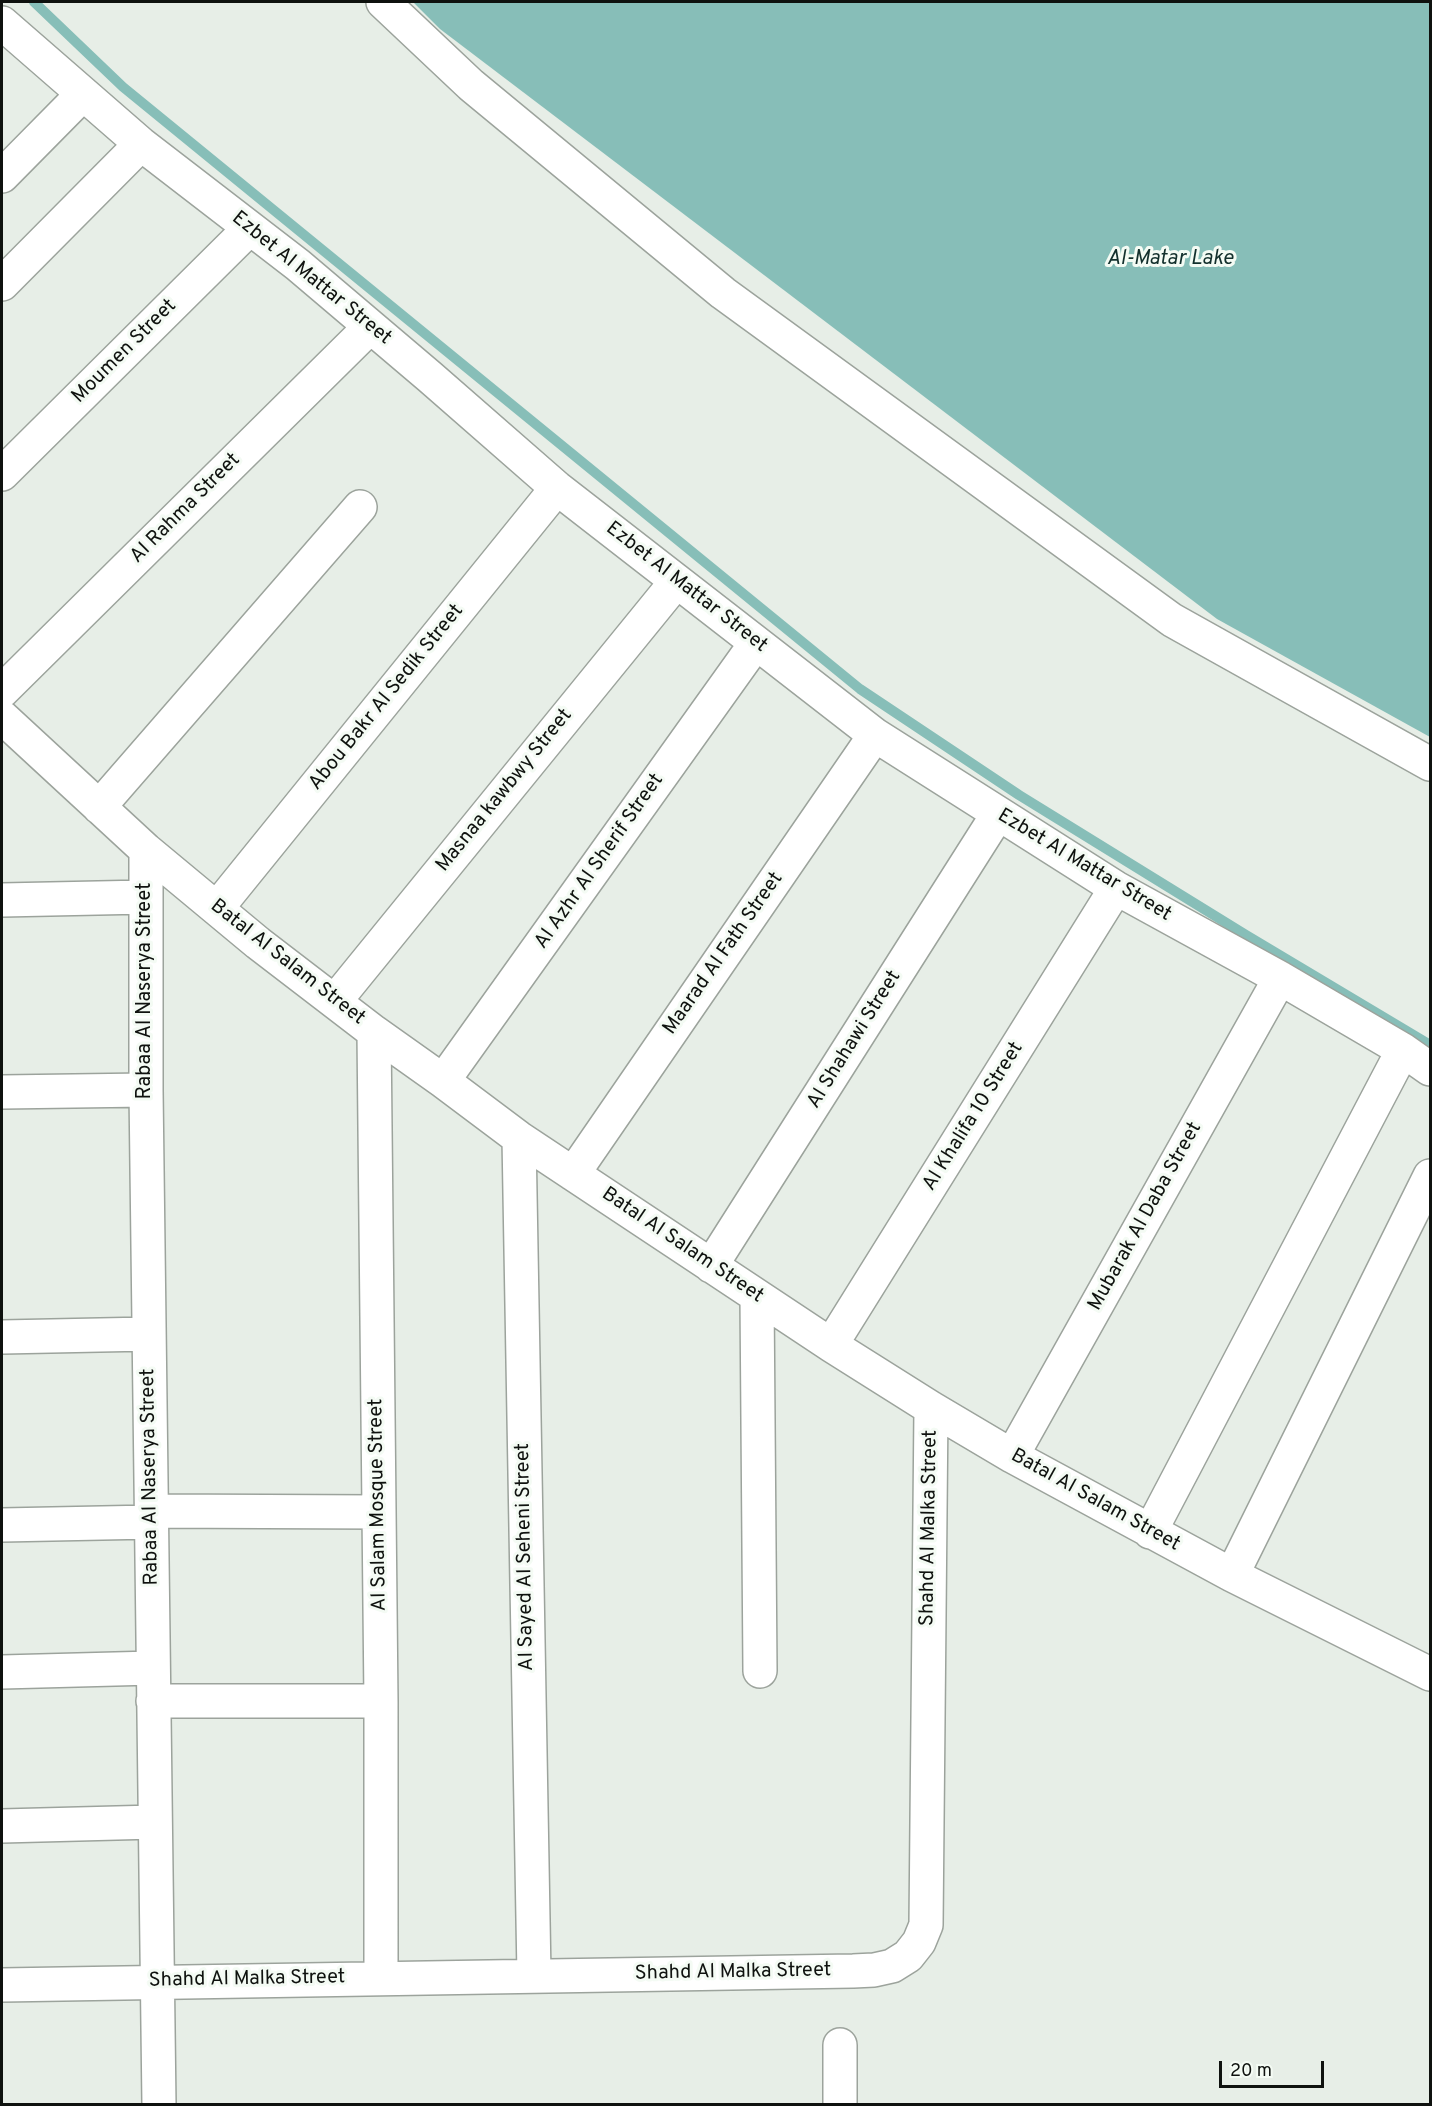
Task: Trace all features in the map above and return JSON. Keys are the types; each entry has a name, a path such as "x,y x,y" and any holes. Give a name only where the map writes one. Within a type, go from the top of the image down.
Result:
{"street":[{"path":"383,2 471,85 723,292 1172,620 1431,764"},
{"name":"Ezbet Al Mattar Street","path":"2,23 141,144 298,265 557,488 874,735 1116,888 1280,978 1403,1050 1431,1069"},
{"path":"2,176 83,94"},
{"path":"2,284 141,144"},
{"name":"Moumen Street","path":"2,474 249,229"},
{"name":"Al Rahma Street","path":"2,692 370,327"},
{"name":"Abou Bakr Al Sedik Street","path":"217,908 557,488"},
{"path":"99,807 360,507"},
{"name":"Masnaa kawbwy Street","path":"334,1001 676,582"},
{"name":"Al Azhr Al Sherif Street","path":"443,1081 756,643"},
{"name":"Batal Al Salam Street","path":"2,717 146,850 217,908 374,1032 519,1138 831,1346 1012,1456 1232,1575 1431,1674"},
{"name":"Maarad Al Fath Street","path":"573,1174 874,735"},
{"name":"Al Shahawi Street","path":"711,1266 998,814"},
{"name":"Rabaa Al Naserya Street","path":"146,850 146,1090 159,2104"},
{"name":"Al Khalifa 10 Street","path":"831,1346 1116,888"},
{"path":"2,900 146,897"},
{"name":"Mubarak Al Daba Street","path":"1012,1456 1280,978"},
{"name":"Al Salam Mosque Street","path":"374,1032 381,1701 381,1978"},
{"path":"1150,1532 1403,1050"},
{"path":"2,1092 146,1090"},
{"name":"Al Sayed Al Seheni Street","path":"519,1138 534,1975"},
{"path":"1232,1575 1431,1176"},
{"path":"757,1296 760,1671"},
{"path":"2,1337 149,1334"},
{"name":"Shahd Al Malka Street","path":"2,1985 874,1970 892,1966 908,1956 919,1942 926,1925 931,1408"},
{"path":"2,1525 151,1516 379,1512"},
{"path":"2,1672 153,1668"},
{"path":"153,1701 381,1701"},
{"path":"2,1826 155,1822"},
{"path":"840,2045 840,2104"}],"water":[{"name":"Al-Matar Lake","path":"413,2 1430,2 1430,737 1217,619 440,29"}],"waterway":[{"path":"34,2 123,87 860,689 1019,795 1430,1045"}]}
